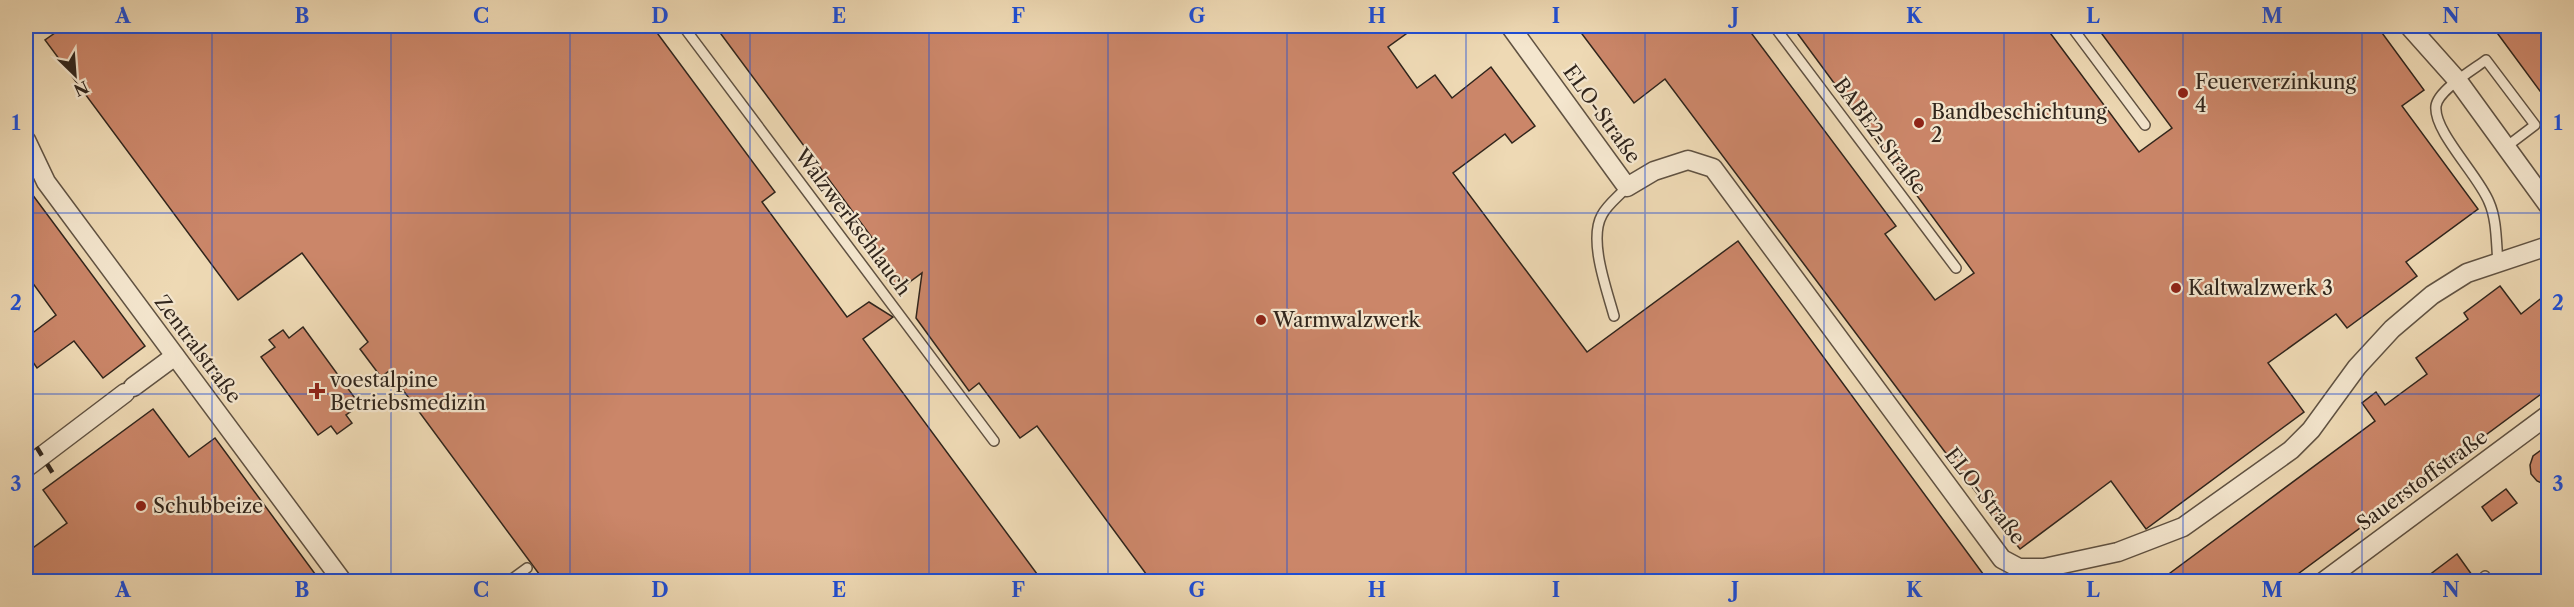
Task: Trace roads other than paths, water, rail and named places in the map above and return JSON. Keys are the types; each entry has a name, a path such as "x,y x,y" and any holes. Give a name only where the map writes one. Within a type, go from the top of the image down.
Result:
{"street":[{"name":"ELO-Straße","path":"1510,26 1627,187 1654,171 1688,160 1713,168 2002,559 2019,568 2045,575 2118,552 2183,527 2209,511 2291,450 2311,430 2357,367 2392,329 2424,302 2468,273 2548,246"},
{"path":"2409,26 2458,81 2548,205"},
{"name":"Zentralstraße","path":"26,140 46,182 343,582"},
{"path":"26,468 175,356"},
{"name":"Sauerstoffstraße","path":"2323,582 2548,416"}],"lane":[{"name":"Walzwerkschlauch","path":"683,26 994,441"},
{"name":"BABE2-Straße","path":"1774,26 1956,268"},
{"path":"2071,26 2145,126"},
{"path":"2498,261 2490,203 2482,187 2447,138 2438,117 2436,105 2441,94 2486,60 2535,124 2506,147"},
{"path":"1614,316 1600,265 1597,235 1602,215 1627,187"},
{"path":"508,582 527,568"}],"railway":[{"path":"26,331 28,336"},
{"path":"26,430 57,480"}],"place":[{"name":"Feuerverzinkung 4","path":"2183,93"},
{"name":"Bandbeschichtung 2","path":"1919,123"},
{"name":"Kaltwalzwerk 3","path":"2176,288"},
{"name":"Warmwalzwerk","path":"1261,320"},
{"name":"voestalpine Betriebsmedizin","path":"317,391"},
{"name":"Schubbeize","path":"141,506"}]}
